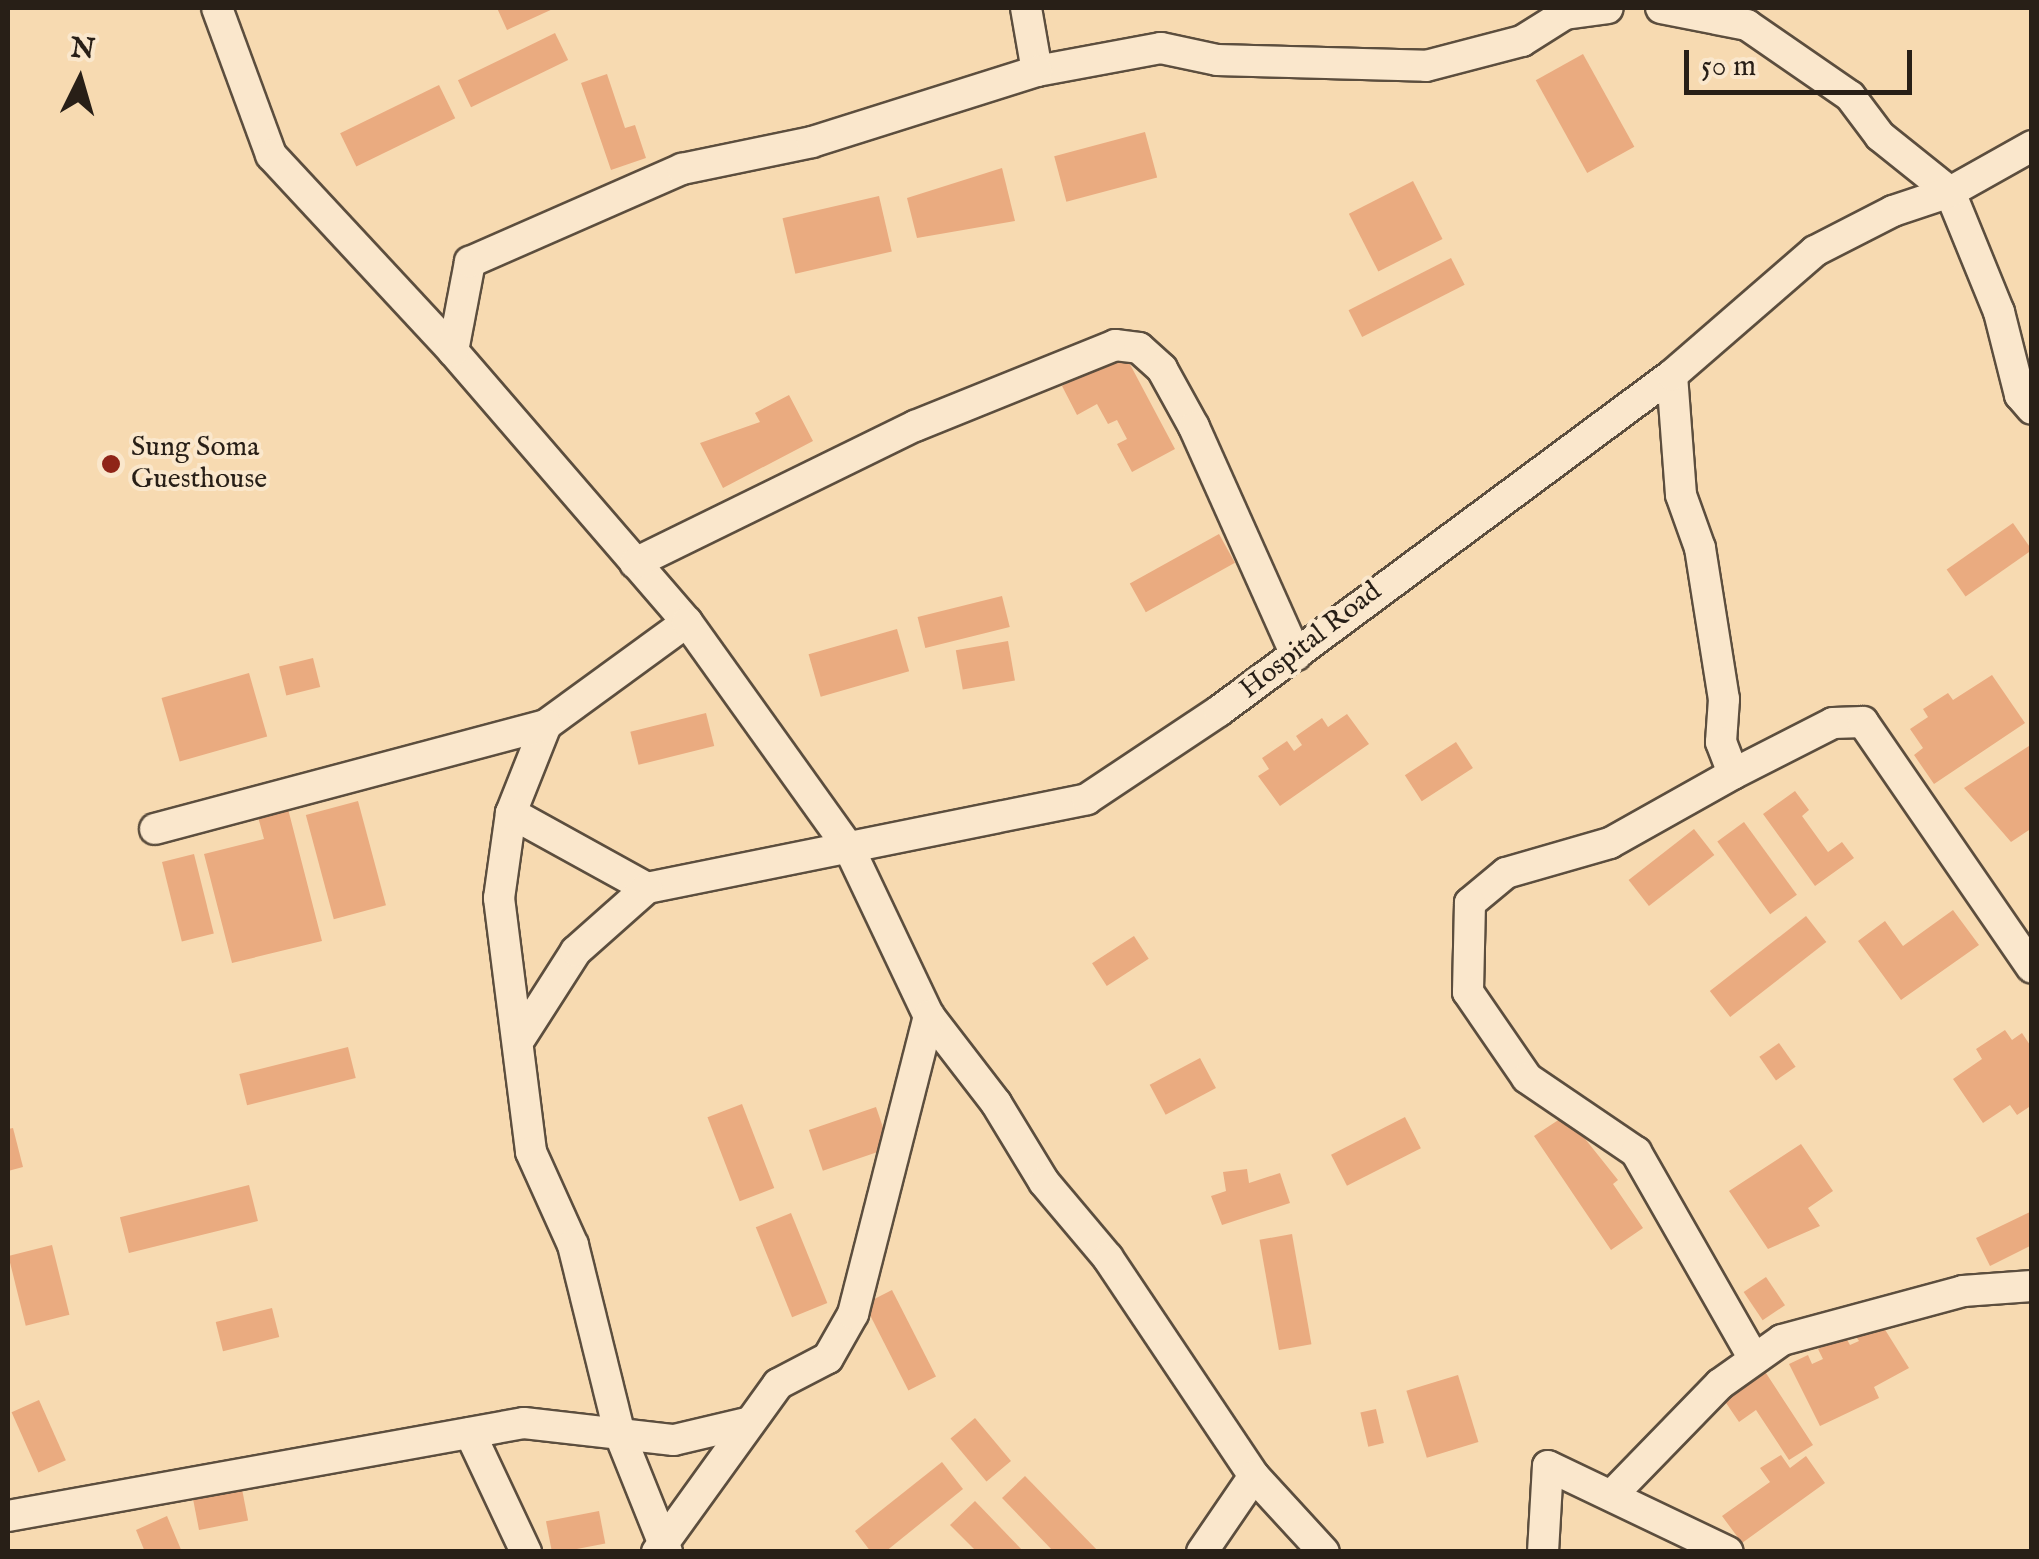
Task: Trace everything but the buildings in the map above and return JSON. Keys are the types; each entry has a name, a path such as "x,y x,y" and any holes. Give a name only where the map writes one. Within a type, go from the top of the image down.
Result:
{"street":[{"path":"217,8 271,155 453,351 687,622 850,850 928,1016 996,1103 1044,1182 1108,1258 1254,1476 1324,1552"},
{"path":"1026,8 1037,72"},
{"path":"453,351 470,262 682,170 812,142 1037,72 1161,48 1217,60 1426,66 1522,41 1566,14 1608,8"},
{"path":"1661,8 1747,25 1850,96 1880,136 1950,192 1999,312 2020,395 2032,410"},
{"name":"Hospital Road","path":"647,888 1087,800 1296,655 1352,607 1672,375 1815,251 1893,211 1950,192 2032,146"},
{"path":"634,563 915,426 1115,345 1139,348 1162,369 1194,427 1296,655"},
{"path":"1672,375 1681,495 1700,548 1724,699 1721,742 1732,774"},
{"path":"155,829 546,726 687,622"},
{"path":"1752,1355 1636,1152 1527,1078 1468,992 1470,903 1506,873 1610,842 1732,774 1833,724 1862,722 2032,968"},
{"path":"546,726 511,813 499,898 521,1037 531,1152 573,1245 620,1436 661,1550"},
{"path":"511,813 647,888 576,951 521,1037"},
{"path":"661,1550 746,1423 778,1384 828,1358 853,1314 928,1016"},
{"path":"1614,1493 1752,1355 1863,1314 1963,1290 2032,1286"},
{"path":"8,1516 524,1423 674,1440 746,1423"},
{"path":"470,1433 526,1552"},
{"path":"1543,1552 1548,1466 1614,1493 1728,1552"},
{"path":"1202,1552 1254,1476"}],"place":[{"name":"Sung Soma Guesthouse","path":"111,464"}]}
